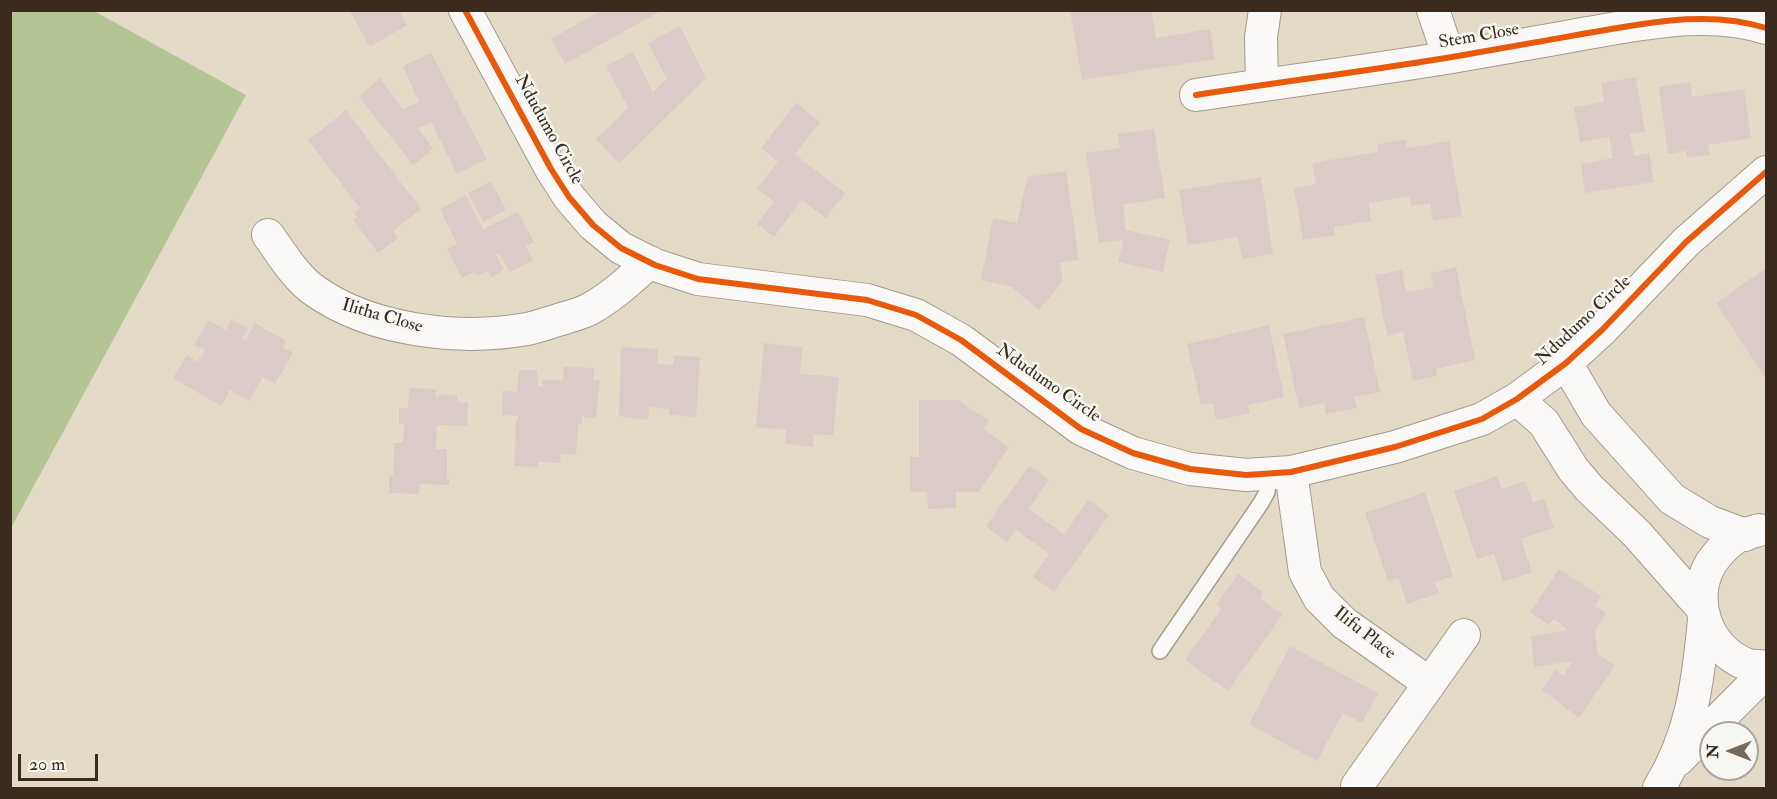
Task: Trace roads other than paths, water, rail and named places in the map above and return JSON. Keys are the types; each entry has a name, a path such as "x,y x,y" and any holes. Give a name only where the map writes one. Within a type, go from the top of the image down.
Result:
{"street":[{"name":"Ndudumo Circle","path":"465,10 550,169 569,197 593,225 621,248 650,262 698,279 867,300 916,315 961,340 1081,429 1133,453 1190,469 1246,475 1280,472 1395,447 1482,419 1517,399 1566,363 1602,330 1686,242 1767,172"},
{"path":"1262,85 1261,37 1265,10"},
{"path":"1433,10 1449,57"},
{"name":"Stem Close","path":"1196,95 1449,57 1659,22 1721,19 1767,28"},
{"name":"Ilitha Close","path":"268,235 298,275 313,290 339,306 371,318 413,329 460,334 529,329 586,311 614,294 650,262"},
{"path":"1566,363 1596,414 1672,499 1710,522 1756,533"},
{"path":"1517,399 1544,423 1573,469 1636,534 1703,614 1693,707 1666,777"},
{"name":"Ilifu Place","path":"1280,472 1305,572 1319,598 1344,622 1429,682"},
{"path":"1756,533 1736,538 1718,553 1705,573 1700,596 1703,614 1714,639 1730,655 1749,665 1767,667"},
{"path":"1357,786 1464,635"},
{"path":"1666,777 1767,672"}],"lane":[{"path":"1160,651 1280,472"}]}
